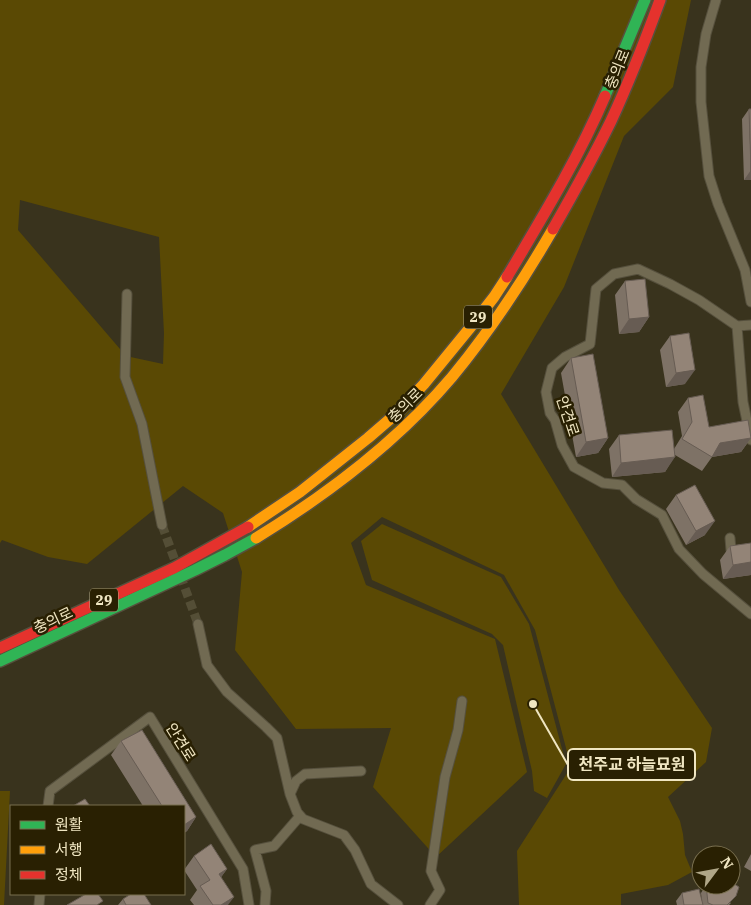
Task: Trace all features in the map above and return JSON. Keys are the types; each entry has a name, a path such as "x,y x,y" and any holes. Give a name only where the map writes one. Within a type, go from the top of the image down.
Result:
{"highway":[{"name":"충의로","path":"0,648 174,568 252,525 332,468 397,412 452,351 494,297 545,214 591,129 645,0"},
{"name":"충의로","path":"0,661 206,566 256,538 344,478 372,456 415,417 451,378 485,334 541,250 597,150 624,91 660,0"}],"street":[{"path":"716,0 706,34 701,67 701,102 708,176 746,270 751,302"},
{"name":"안견로","path":"737,326 699,300 670,284 638,270 614,274 596,290 590,344 565,357 552,368 546,392 550,413 555,420 562,445 574,467 603,482 622,485 636,499 662,515 679,549 703,574 751,614"},
{"path":"128,294 125,377 142,424 162,525"},
{"path":"751,325 737,326 743,402 751,440"},
{"path":"730,538 731,550"},
{"path":"198,624 207,665 227,692 277,738 290,794 297,812 303,819 344,835 355,850 371,884 398,905"},
{"path":"430,905 440,890 431,871 445,777 458,730 462,701"},
{"name":"안견로","path":"48,805 50,791 150,717 243,869 249,905"},
{"path":"290,794 296,781 305,774 361,771"},
{"path":"265,905 266,891 255,850 274,846 300,816"}],"shaded area":[{"path":"0,0 691,0 673,87 624,136 564,287 501,394 619,590 712,728 706,762 668,797 680,821 685,855 691,873 668,885 621,894 621,905 519,905 517,851 571,767 535,630 504,575 382,517 351,543 366,585 495,639 527,772 436,857 373,787 391,728 296,729 235,650 242,572 223,513 183,486 87,564 48,557 2,540 0,543","holes":["20,200 159,237 164,333 163,364 126,356 18,230"]},
{"path":"382,524 501,577 529,624 566,764 547,798 534,791 532,771 503,645 492,634 372,580 361,541"},
{"path":"0,791 10,791 4,905 0,905"}],"building":[{"path":"749,109 751,109 751,170"},
{"path":"645,279 649,317 629,319 625,281"},
{"path":"689,333 695,370 676,373 670,336"},
{"path":"593,354 608,438 586,442 571,358"},
{"path":"703,395 709,427 748,420 751,438 720,443 712,457 682,439 692,422 688,398"},
{"path":"672,430 675,457 621,463 619,435"},
{"path":"695,485 715,521 696,531 676,495"},
{"path":"751,543 751,562 733,565 730,546"},
{"path":"142,730 196,817 185,824 185,805 161,805 121,741"},
{"path":"85,799 89,805 75,805"},
{"path":"211,844 227,869 219,874 234,897 221,905 213,905 200,886 210,880 194,856"},
{"path":"691,891 691,895 700,895 703,905 684,905 682,893"},
{"path":"84,895 99,895 103,901 97,905 67,905"},
{"path":"129,895 145,895 151,905 126,905 123,899"},
{"path":"707,895 736,895 727,905 708,903"}],"tunnel":[{"path":"162,525 198,624"}],"traffic: fast":[{"path":"605,96 645,0"},
{"path":"0,661 195,570 256,538"}],"traffic: slow":[{"path":"256,538 335,485 385,445 431,401 466,360 493,324 553,229"},
{"path":"248,527 300,492 397,413 424,384 469,329 507,277"}],"traffic: jam":[{"path":"553,229 611,121 637,61 660,0"},
{"path":"507,277 571,165 605,96"},
{"path":"0,648 174,568 248,527"}],"place":[{"name":"천주교 하늘묘원","path":"533,704"}]}
